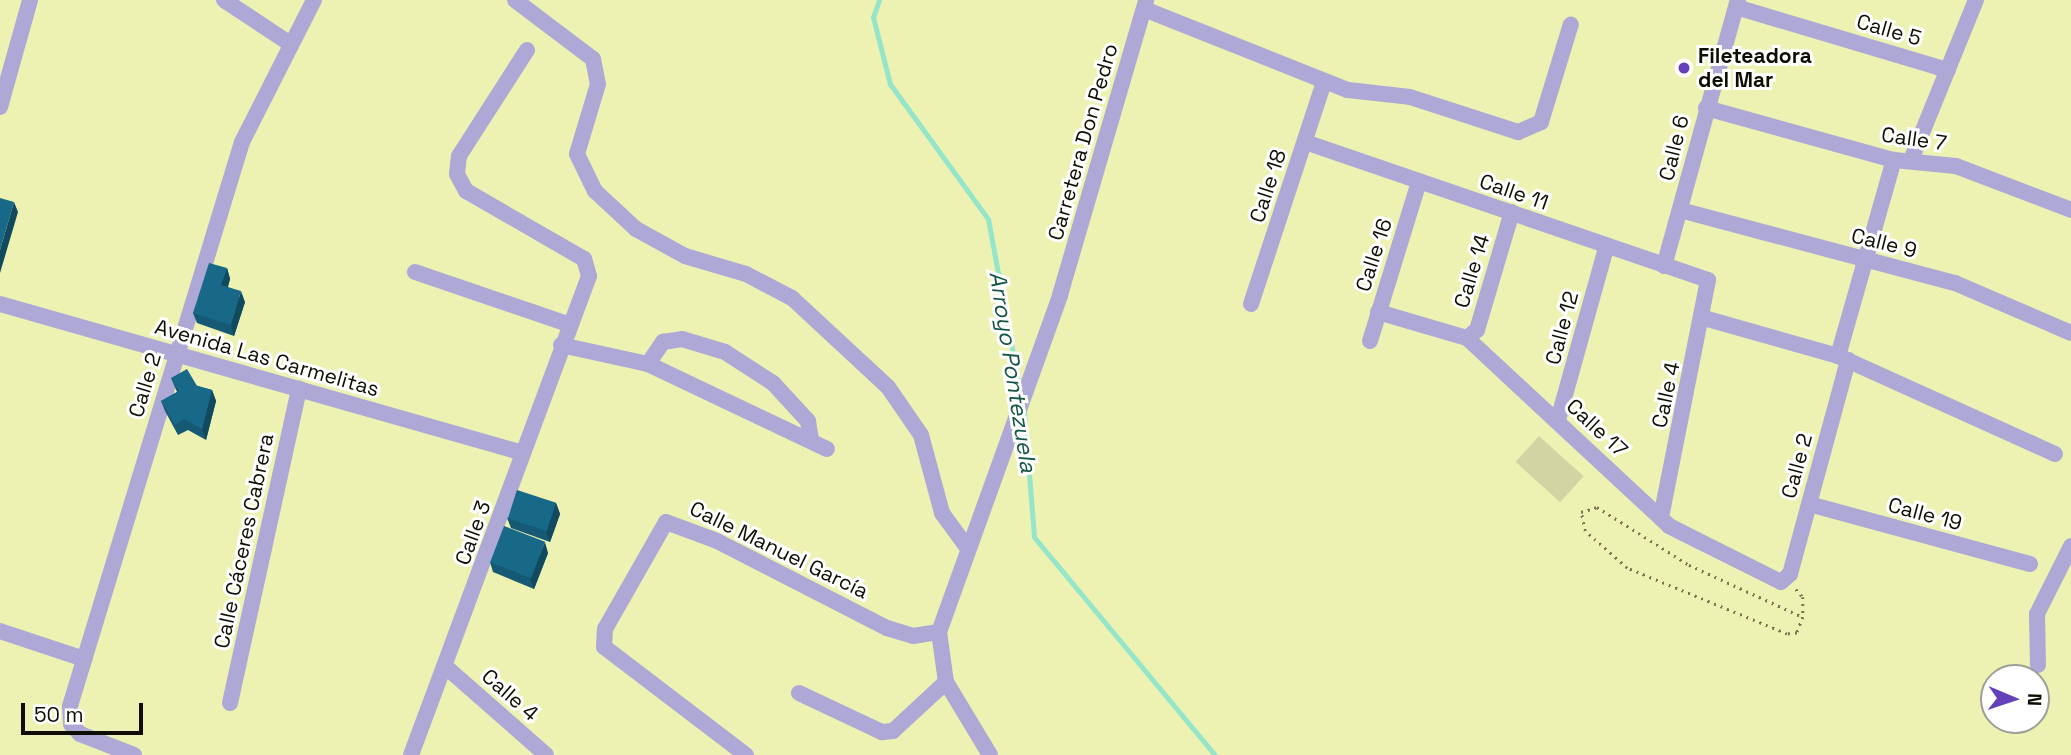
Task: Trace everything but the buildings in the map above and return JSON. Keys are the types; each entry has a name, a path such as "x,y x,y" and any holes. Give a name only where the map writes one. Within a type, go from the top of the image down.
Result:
{"street":[{"path":"0,107 30,0"},
{"path":"224,0 289,43"},
{"name":"Calle 2","path":"134,755 80,734 71,724 84,659 242,142 289,43 313,0"},
{"path":"515,0 540,15 593,59 599,73 577,154 589,183 636,229 792,298 888,387 921,435 942,513 966,547 939,632 946,682 990,755"},
{"path":"540,15 548,0"},
{"name":"Calle 2","path":"1785,582 1809,504 1863,260 1902,160 1948,69 1976,0"},
{"name":"Calle 5","path":"1737,4 1948,69"},
{"name":"Calle 6","path":"1664,265 1737,4"},
{"path":"1145,5 1324,82 1409,97 1513,132 1531,131 1544,116 1571,24"},
{"name":"Carretera Don Pedro","path":"966,547 1060,295 1145,5"},
{"name":"Calle 3","path":"411,755 446,667 568,324 589,276 584,259 466,191 457,174 459,156 527,50"},
{"name":"Calle 18","path":"1251,304 1324,82"},
{"name":"Calle 7","path":"1706,108 1902,160 1956,166 2071,210"},
{"name":"Calle 11","path":"1304,142 1512,212 1606,248 1708,280"},
{"name":"Calle 16","path":"1370,341 1419,182"},
{"name":"Calle 9","path":"1680,210 1955,283 2071,333"},
{"name":"Calle 14","path":"1467,338 1477,330 1512,212"},
{"name":"Calle 12","path":"1558,420 1606,248"},
{"path":"415,272 568,324"},
{"name":"Calle 4","path":"1661,518 1704,318 1708,280"},
{"name":"Avenida Las Carmelitas","path":"0,304 523,453"},
{"name":"Calle 17","path":"1378,312 1467,338 1684,537 1785,582"},
{"path":"1704,318 1843,358 2055,454"},
{"path":"648,364 663,342 682,339 725,352 773,383 808,421 811,441"},
{"path":"561,345 648,364 827,449"},
{"name":"Calle Cáceres Cabrera","path":"230,703 299,388"},
{"name":"Calle 19","path":"1809,504 2030,564"},
{"name":"Calle Manuel García","path":"746,755 604,647 605,629 666,522 717,541 887,628 913,636 939,632"},
{"path":"2038,664 2037,614 2071,546"},
{"path":"0,631 84,659"},
{"name":"Calle 4","path":"446,667 547,755"},
{"path":"799,693 882,732 893,731 946,682"}],"path":[{"path":"1785,582 1803,597 1803,617 1797,633 1787,634 1628,568 1585,531 1581,512 1597,507 1689,565 1803,617"}],"green space":[{"path":"1539,436 1584,476 1560,502 1516,462"}],"waterway":[{"name":"Arroyo Pontezuela","path":"879,0 873,17 890,84 988,219 1020,392"},
{"name":"Arroyo Pontezuela","path":"1024,412 1034,537 1215,755"}],"place":[{"name":"Fileteadora del Mar","path":"1684,68"}]}
